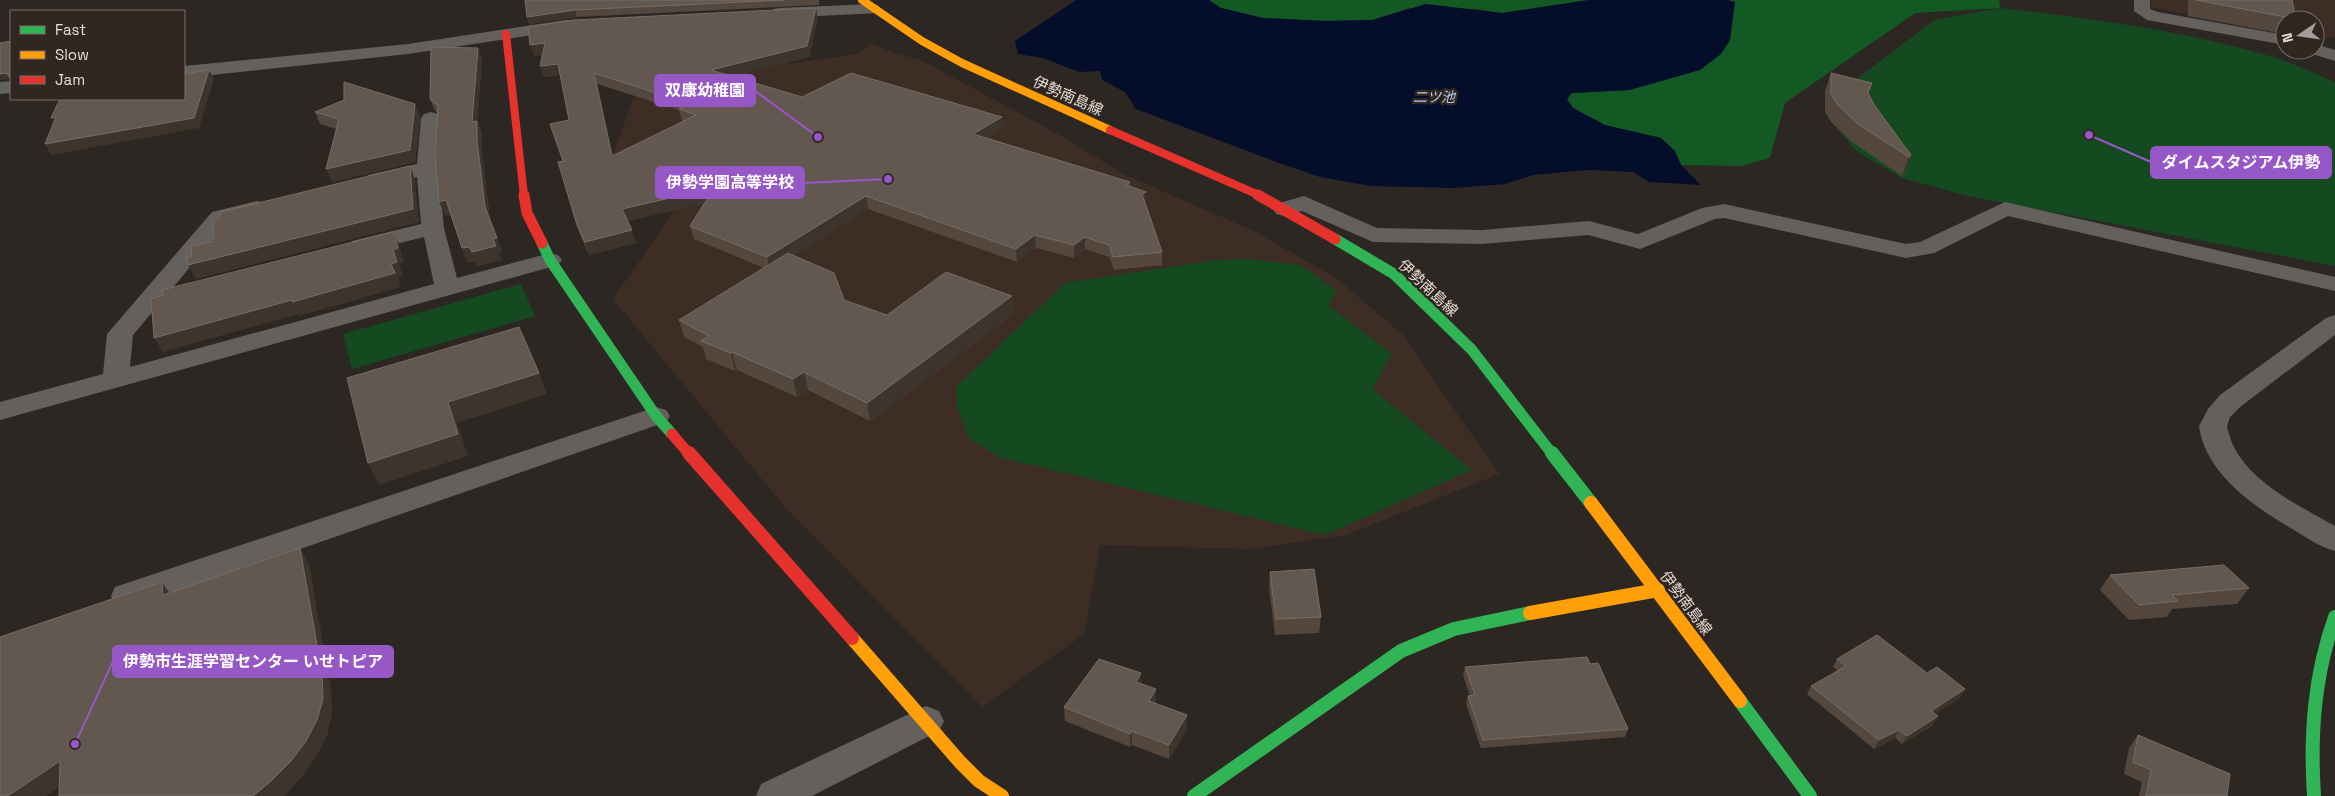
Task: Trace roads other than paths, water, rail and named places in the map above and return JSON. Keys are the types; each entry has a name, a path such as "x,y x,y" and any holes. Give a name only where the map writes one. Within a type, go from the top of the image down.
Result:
{"street":[{"path":"2142,0 2142,11 2154,16 2275,38"},
{"path":"765,14 867,4"},
{"name":"伊勢南島線","path":"867,4 962,63 1052,105 1265,198 1394,274 1472,350 1658,590 1810,796"},
{"path":"185,72 408,49 587,24"},
{"path":"506,34 520,176 527,213 550,260 656,416 926,721 966,770 985,787 1002,796"},
{"path":"431,118 427,168 433,228 447,288"},
{"path":"352,186 427,168"},
{"path":"1284,209 1304,203 1373,235 1482,237 1589,228 1640,242 1710,213 1724,211 1906,251 1926,248 2005,209 2335,284"},
{"path":"116,380 120,334 220,217 276,204"},
{"path":"339,252 433,228"},
{"path":"0,411 550,260"},
{"path":"151,299 188,290"},
{"path":"2335,323 2230,401 2219,412 2213,427 2218,444 2230,466 2253,488 2288,512 2335,540"},
{"path":"103,604 656,416"},
{"path":"1194,796 1401,650 1454,629 1484,621 1658,590"},
{"path":"2314,796 2311,764 2314,683 2324,643 2335,617"},
{"path":"775,796 926,721"}],"water":[{"name":"二ツ池","path":"1076,0 1209,0 1221,8 1263,18 1325,21 1372,20 1426,4 1502,13 1589,0 1728,0 1735,2 1730,40 1721,54 1700,70 1630,90 1572,93 1567,99 1573,108 1605,125 1661,138 1675,151 1681,165 1701,185 1649,182 1633,172 1588,170 1533,175 1505,184 1455,188 1371,186 1320,177 1136,109 1125,92 1102,80 1100,71 1079,72 1043,58 1018,54 1015,41"}],"place":[{"name":"ダイムスタジアム伊勢","path":"2089,135"},
{"name":"双康幼稚園","path":"818,137"},
{"name":"伊勢学園高等学校","path":"888,179"},
{"name":"伊勢市生涯学習センター いせトピア","path":"75,744"}]}
